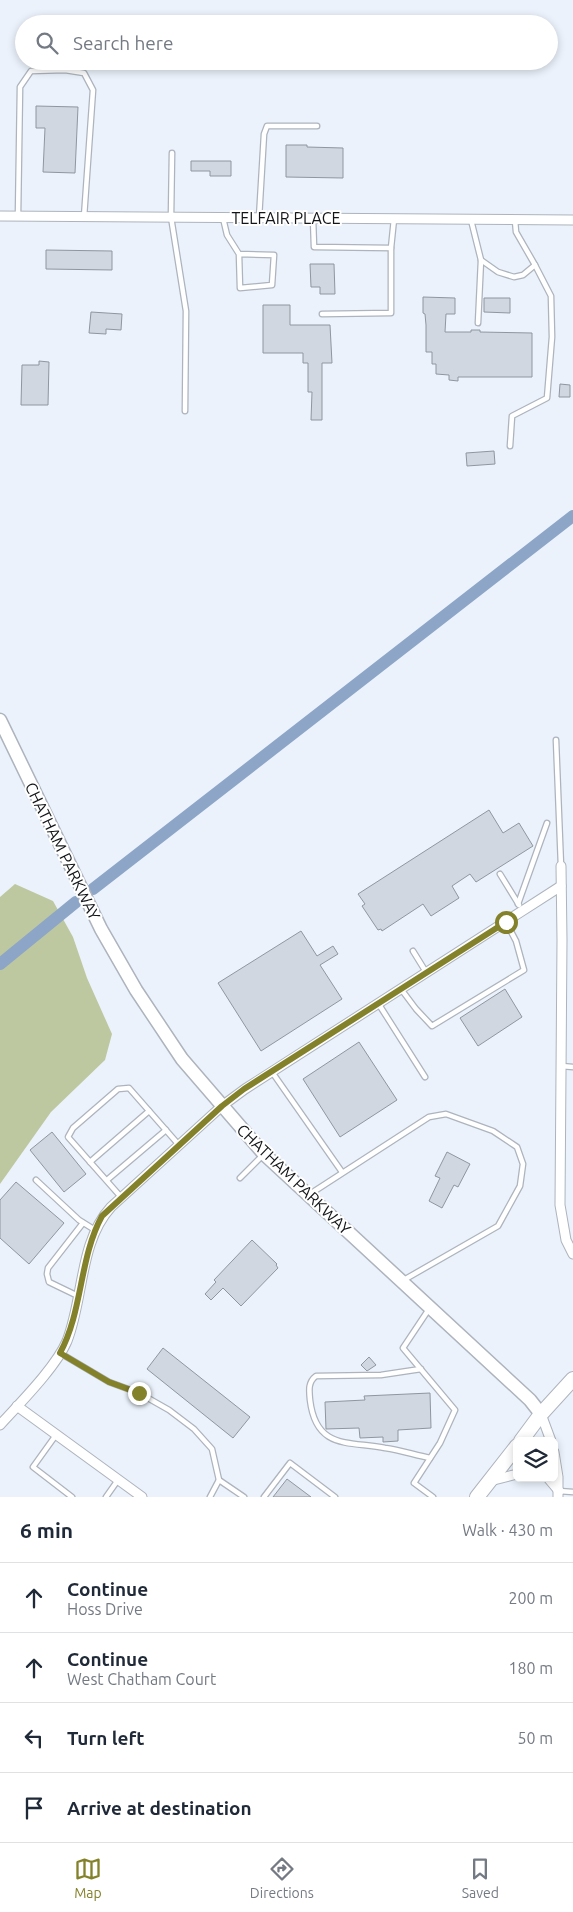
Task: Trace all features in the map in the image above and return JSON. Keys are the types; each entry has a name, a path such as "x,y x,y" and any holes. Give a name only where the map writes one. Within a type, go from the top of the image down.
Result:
{"main road":[{"name":"CHATHAM PARKWAY","path":"0,720 3,736 101,929 132,983 182,1058 264,1154 530,1400 541,1414"},
{"path":"523,1437 573,1379"},
{"path":"477,1497 513,1451"}],"street":[{"name":"TELFAIR PLACE","path":"0,216 573,220"},
{"path":"561,866 560,1205 566,1240 573,1254"},
{"path":"0,1425 60,1353 70,1333 95,1230 102,1216 222,1106 244,1089 506,922 520,908 561,886"},
{"path":"16,1406 142,1497"},
{"path":"541,1414 550,1437"},
{"path":"490,1481 513,1475"},
{"path":"550,1482 558,1494"}],"lane":[{"path":"18,216 20,87 32,71 65,70 84,73 93,90 84,217"},
{"path":"259,218 266,126 318,126"},
{"path":"172,153 171,217 186,311 185,411"},
{"path":"223,218 227,235 239,254 240,288 272,285 274,254 239,254"},
{"path":"313,218 314,247 391,248"},
{"path":"322,314 391,313 391,248 394,219"},
{"path":"471,220 481,260 478,323"},
{"path":"510,446 512,416 547,398 552,337 551,296 516,232 515,220"},
{"path":"481,260 498,272 514,277 523,275 535,265"},
{"path":"556,740 561,866"},
{"path":"520,908 546,823"},
{"path":"500,874 520,908"},
{"path":"401,988 416,1009 432,1026 524,970 516,941 506,922"},
{"path":"413,951 426,972"},
{"path":"378,1003 425,1077"},
{"path":"561,1066 573,1066"},
{"path":"272,1072 342,1172"},
{"path":"122,1197 68,1137 73,1128 118,1089 129,1088 179,1145"},
{"path":"90,1162 149,1111"},
{"path":"309,1195 429,1117 446,1114 494,1131 517,1147 523,1164 520,1186 498,1226 401,1281"},
{"path":"106,1180 166,1130"},
{"path":"240,1178 264,1154"},
{"path":"36,1180 83,1223 95,1230"},
{"path":"78,1296 49,1282 47,1274 48,1268 83,1223"},
{"path":"430,1308 403,1348 455,1410 440,1443 414,1483 433,1497"},
{"path":"60,1353 109,1382 139,1393 170,1410 194,1429 212,1449 219,1480 210,1497"},
{"path":"421,1369 380,1375 316,1376 312,1379 309,1390 311,1407 322,1430 338,1442 384,1447 430,1458"},
{"path":"56,1434 32,1467 72,1497"},
{"path":"264,1497 290,1463 335,1497"},
{"path":"106,1497 119,1480"},
{"path":"219,1480 244,1497"},
{"path":"558,1494 573,1492"}],"green space":[{"path":"15,884 53,901 73,937 87,978 112,1034 105,1060 51,1112 0,1184 0,897"}],"building":[{"path":"36,106 78,107 75,173 43,172 45,128 36,128"},
{"path":"286,145 343,148 343,178 286,177"},
{"path":"191,161 231,161 231,176 210,176 210,171 191,171"},
{"path":"46,250 112,251 112,270 46,269"},
{"path":"310,264 334,264 335,294 320,294 320,287 311,287"},
{"path":"423,297 455,298 455,314 446,314 445,332 480,330 480,332 532,333 532,377 458,377 458,381 449,380 449,375 436,374 436,364 432,364 432,352 426,352"},
{"path":"484,298 510,298 510,313 484,312"},
{"path":"263,305 290,305 290,325 330,325 332,363 322,363 322,420 311,420 312,392 308,392 308,363 303,363 303,353 263,353"},
{"path":"91,312 122,314 121,330 106,329 106,334 89,333"},
{"path":"39,361 49,362 48,405 21,405 22,365 39,365"},
{"path":"560,384 570,385 570,397 559,397"},
{"path":"494,451 495,464 467,466 466,453"},
{"path":"489,810 503,833 519,823 533,846 476,882 470,874 452,886 459,898 431,916 423,904 382,931 381,929 378,930 362,906 365,904 358,894"},
{"path":"301,931 317,956 333,946 338,954 320,965 342,999 261,1051 218,983"},
{"path":"505,989 522,1017 478,1046 460,1018"},
{"path":"359,1042 397,1100 340,1137 303,1079"},
{"path":"52,1132 86,1174 64,1192 30,1150"},
{"path":"447,1152 470,1164 458,1187 454,1185 442,1208 429,1201 440,1178 435,1176"},
{"path":"16,1182 64,1223 29,1264 0,1238 0,1200"},
{"path":"252,1240 277,1264 278,1268 241,1306 223,1288 211,1300 205,1294 216,1282 214,1280"},
{"path":"163,1348 250,1417 233,1438 147,1369"},
{"path":"369,1357 376,1365 367,1371 361,1365"},
{"path":"430,1393 431,1428 398,1430 398,1441 383,1442 383,1437 360,1438 359,1428 326,1429 325,1402 365,1400 364,1396"},
{"path":"287,1479 311,1497 273,1497"}],"waterway":[{"path":"93,889 573,516"},
{"path":"0,964 76,902"}],"route":[{"path":"139,1393 109,1382 60,1353 70,1333 92,1238 102,1216 222,1106 244,1089 506,922"}]}
